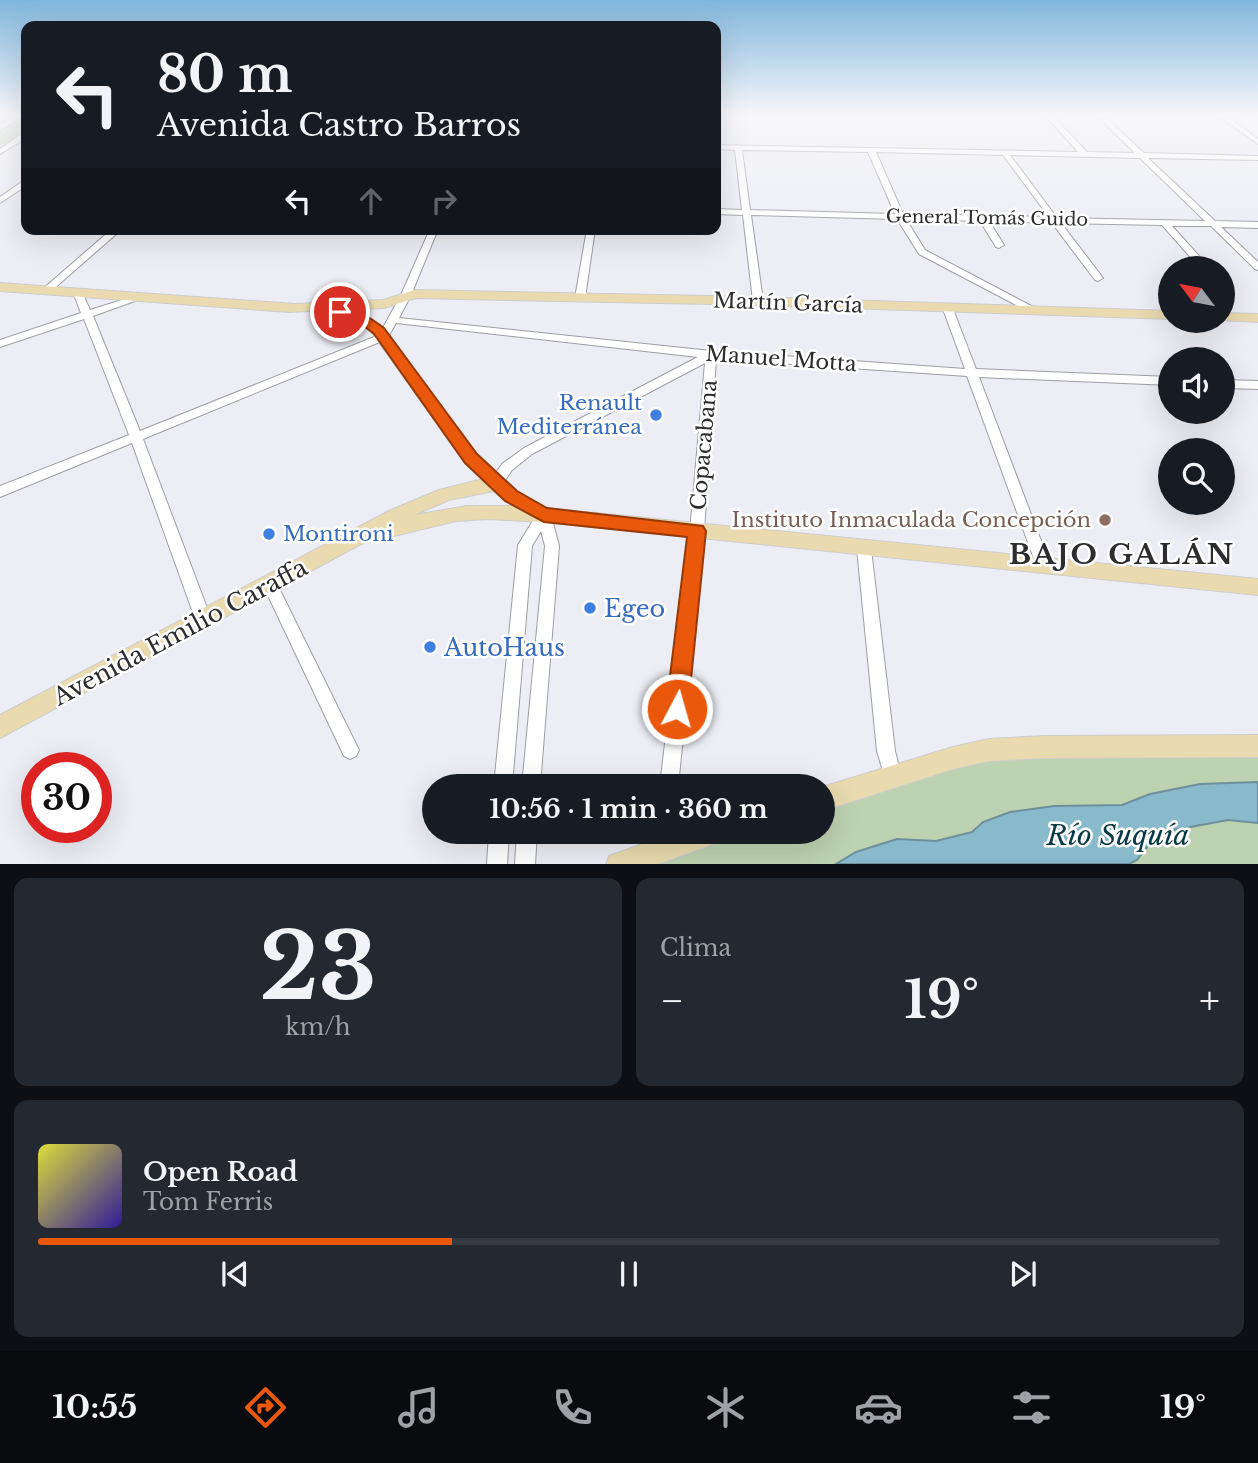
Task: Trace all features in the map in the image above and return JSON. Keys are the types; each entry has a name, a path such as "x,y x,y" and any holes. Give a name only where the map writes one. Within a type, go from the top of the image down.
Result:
{"main road":[{"path":"0,287 348,314 369,323 383,337 471,458 495,484 544,515"},
{"name":"Martín García","path":"289,308 384,304 406,295 758,301 1158,315"},
{"path":"1236,317 1258,318"},
{"path":"454,491 467,477 471,469 471,458"},
{"name":"Avenida Emilio Caraffa","path":"0,727 204,621 398,515 454,491 495,484"},
{"name":"Avenida Emilio Caraffa","path":"361,537 456,514 544,515 1258,587"},
{"path":"835,795 953,758 989,750 1044,747 1258,746"},
{"path":"618,864 656,844"}],"street":[{"path":"739,154 758,301"},
{"path":"873,154 900,216 922,252 1033,311"},
{"path":"1006,154 1098,278"},
{"path":"1058,154 1258,158"},
{"path":"1143,156 1258,267"},
{"path":"0,201 4,195 21,186"},
{"name":"General Tomás Guido","path":"721,212 1258,225"},
{"path":"983,218 999,245"},
{"path":"1164,222 1194,256"},
{"path":"47,290 111,235"},
{"path":"0,492 383,337 406,295 432,235"},
{"path":"580,298 590,235"},
{"path":"78,292 136,437 204,621"},
{"path":"0,344 141,297"},
{"path":"947,309 1044,566"},
{"name":"Manuel Motta","path":"393,320 711,355 972,373 1158,380"},
{"path":"495,484 507,467 528,451 711,355"},
{"name":"Copacabana","path":"670,774 711,355"},
{"path":"1235,384 1258,385"},
{"path":"504,774 525,545 544,515"},
{"path":"532,774 552,545 544,515"},
{"path":"864,549 886,751 892,779"},
{"path":"270,585 350,750"},
{"path":"497,864 498,844"},
{"path":"525,864 526,844"}],"green space":[{"path":"1258,746 1258,782 1200,784 1150,794 1122,805 1054,806 1010,812 983,822 972,831 936,841 897,839 856,852 836,864 621,864 678,844 835,844 835,795 953,758"},
{"path":"1228,820 1258,823 1258,864 1131,864 1137,860 1158,833"}],"water":[{"name":"Río Suquía","path":"1258,782 1258,823 1228,820 1158,833 1137,860 1129,864 836,864 856,852 897,839 936,841 972,832 983,822 1010,812 1054,806 1122,805 1150,794 1200,784"}],"place":[{"name":"Renault Mediterránea","path":"656,415"},
{"name":"Instituto Inmaculada Concepción","path":"1105,520"},
{"name":"Montironi","path":"269,534"},
{"name":"Egeo","path":"590,608"},
{"name":"AutoHaus","path":"430,647"}],"district":[{"name":"BAJO GALÁN","path":"1122,554"}],"route":[{"path":"340,312 363,319 379,331 471,458 511,496 544,515 696,531 677,709"}]}
